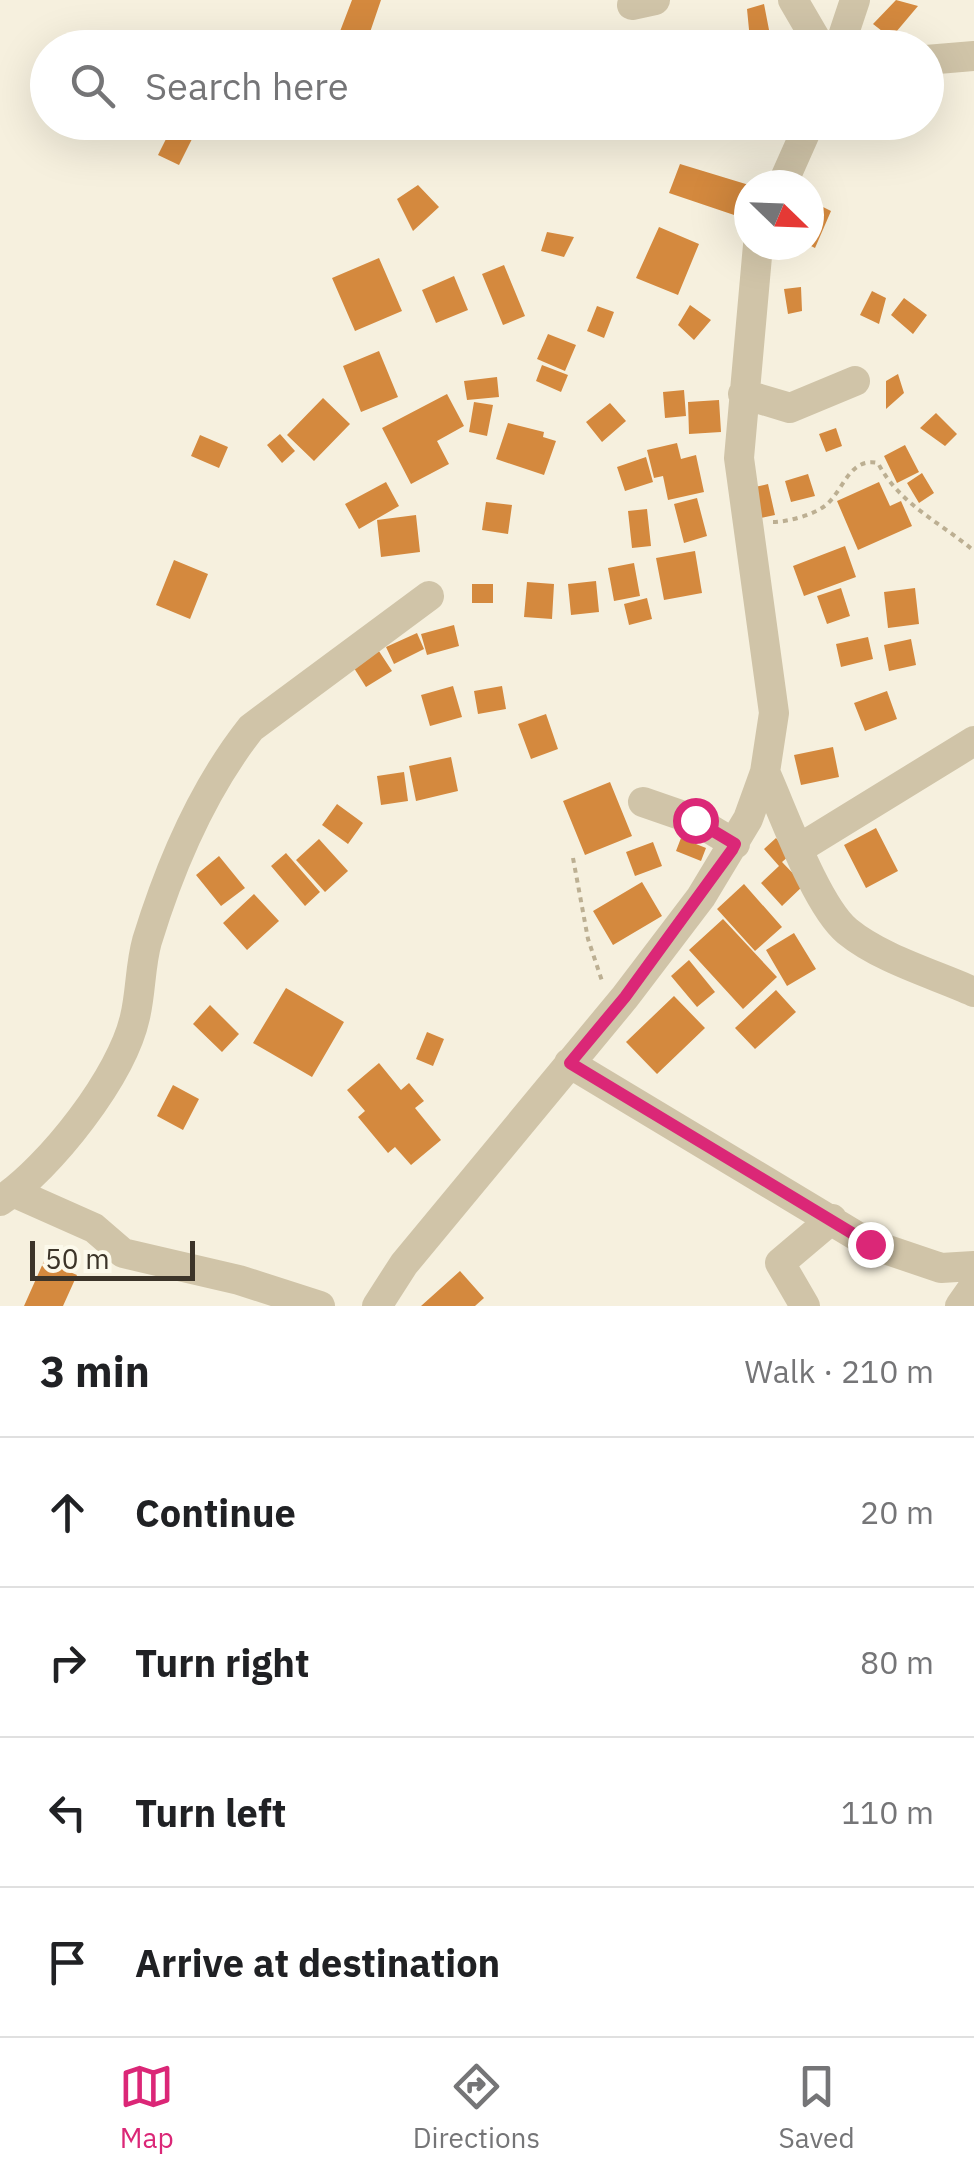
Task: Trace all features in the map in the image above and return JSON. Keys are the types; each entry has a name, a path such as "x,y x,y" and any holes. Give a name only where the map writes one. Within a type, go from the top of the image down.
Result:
{"street":[{"path":"793,0 810,30"},
{"path":"846,30 855,0"},
{"path":"944,58 974,56"},
{"path":"789,170 802,140"},
{"path":"377,1306 404,1264 702,897 735,844 765,772 774,713 740,478 742,394 756,260"},
{"path":"742,394 790,408 855,381"},
{"path":"320,1306 239,1280 123,1253 94,1228 7,1196 76,1122 119,1057 135,1019 146,946 157,910 202,802 235,748 251,728 429,596"},
{"path":"800,848 974,741"},
{"path":"765,772 824,897 852,935 974,992"},
{"path":"643,802 695,820 735,844"},
{"path":"570,1063 870,1244 941,1268 974,1266"},
{"path":"805,1306 780,1263 832,1219"},
{"path":"960,1306 974,1286"}],"path":[{"path":"748,522 784,522 825,506 852,470 870,461 878,463 888,484 915,508 974,551"},
{"path":"572,858 588,938 614,1010"}],"building":[{"path":"352,0 381,0 371,30 341,30"},
{"path":"896,0 918,6 898,30 881,30 873,24"},
{"path":"764,4 769,30 749,30 747,9"},
{"path":"166,140 192,140 179,165 158,155"},
{"path":"680,164 734,180 734,215 669,193"},
{"path":"418,185 439,207 413,231 397,199"},
{"path":"824,208 831,211 824,227"},
{"path":"659,227 699,244 678,295 636,278"},
{"path":"547,232 574,237 564,257 541,251"},
{"path":"379,258 402,311 355,331 332,278"},
{"path":"504,265 525,316 503,325 482,274"},
{"path":"454,276 468,310 436,323 422,290"},
{"path":"801,287 802,311 788,314 784,289"},
{"path":"872,291 886,298 879,324 860,315"},
{"path":"904,298 927,315 913,334 891,315"},
{"path":"690,305 711,320 694,340 678,325"},
{"path":"597,306 614,312 604,338 587,331"},
{"path":"548,334 576,345 565,371 537,359"},
{"path":"379,351 398,397 361,412 343,366"},
{"path":"542,365 568,375 561,392 536,381"},
{"path":"898,374 904,393 886,409 886,381"},
{"path":"497,377 499,397 467,400 464,381"},
{"path":"684,390 686,416 665,418 663,392"},
{"path":"447,394 464,426 437,441 449,464 411,484 382,428"},
{"path":"323,398 350,424 314,461 287,435"},
{"path":"719,400 721,432 689,434 688,402"},
{"path":"474,402 493,405 487,436 469,432"},
{"path":"610,403 626,421 602,442 586,422"},
{"path":"936,413 957,434 945,446 920,428"},
{"path":"508,423 544,432 543,437 556,441 544,475 496,459"},
{"path":"836,428 842,446 826,452 819,434"},
{"path":"280,434 295,451 282,463 267,445"},
{"path":"200,435 228,447 219,468 191,456"},
{"path":"677,443 681,459 696,455 704,492 668,500 663,476 654,478 647,450"},
{"path":"905,445 919,472 897,483 884,456"},
{"path":"646,457 653,482 625,491 617,467"},
{"path":"922,473 934,493 919,503 907,483"},
{"path":"808,474 815,496 791,502 785,481"},
{"path":"386,482 399,506 359,529 345,504"},
{"path":"879,482 890,506 901,501 912,526 858,550 837,501"},
{"path":"768,484 775,515 761,518 755,487"},
{"path":"697,498 707,536 684,543 674,504"},
{"path":"486,502 512,505 508,534 482,530"},
{"path":"647,509 651,546 632,548 628,511"},
{"path":"416,515 420,552 381,557 377,520"},
{"path":"845,546 856,577 804,596 793,566"},
{"path":"695,551 702,593 664,600 656,558"},
{"path":"174,560 208,574 190,619 156,605"},
{"path":"634,563 640,596 614,601 608,568"},
{"path":"596,581 599,612 571,615 568,584"},
{"path":"527,582 554,584 552,619 524,617"},
{"path":"472,584 493,584 493,603 472,603"},
{"path":"841,588 850,616 827,624 817,596"},
{"path":"915,588 919,624 888,628 884,592"},
{"path":"647,598 652,619 629,625 624,604"},
{"path":"454,625 459,646 427,655 421,634"},
{"path":"417,633 424,649 394,664 386,647"},
{"path":"868,637 873,659 841,667 836,644"},
{"path":"911,639 916,665 889,671 884,645"},
{"path":"373,642 392,671 366,687 347,657"},
{"path":"453,686 462,717 430,726 421,695"},
{"path":"502,686 506,709 478,714 474,691"},
{"path":"887,691 897,719 865,731 854,703"},
{"path":"546,714 558,749 531,759 518,724"},
{"path":"833,747 839,777 801,785 794,755"},
{"path":"451,757 458,791 416,801 409,766"},
{"path":"404,772 408,801 381,805 377,776"},
{"path":"610,782 632,836 585,855 563,801"},
{"path":"337,804 363,823 348,844 322,825"},
{"path":"876,828 898,871 866,888 844,845"},
{"path":"681,838 706,848 701,861 676,851"},
{"path":"776,838 790,855 782,862 804,885 782,906 761,883 779,866 764,849"},
{"path":"319,839 348,871 325,892 296,860"},
{"path":"653,842 662,866 635,876 626,852"},
{"path":"286,853 320,892 305,906 271,866"},
{"path":"219,856 245,888 221,906 196,875"},
{"path":"642,882 662,916 613,945 593,911"},
{"path":"744,884 782,927 755,951 717,909"},
{"path":"254,894 279,921 247,950 223,923"},
{"path":"723,919 777,977 743,1009 689,950"},
{"path":"794,933 816,969 787,986 766,950"},
{"path":"689,960 715,992 697,1007 671,976"},
{"path":"286,988 344,1022 312,1077 253,1043"},
{"path":"776,990 796,1012 755,1049 735,1028"},
{"path":"674,996 705,1028 657,1074 626,1042"},
{"path":"210,1005 239,1034 222,1052 193,1024"},
{"path":"427,1032 444,1039 433,1066 416,1059"},
{"path":"379,1063 401,1090 409,1083 424,1101 415,1108 441,1140 411,1165 395,1147 388,1153 358,1117 365,1111 347,1090"},
{"path":"173,1085 199,1099 183,1130 157,1116"},
{"path":"44,1261 77,1275 63,1306 24,1306"},
{"path":"460,1271 484,1298 475,1306 421,1306"}],"route":[{"path":"695,820 735,844 732,850 702,897 570,1063 870,1244"}]}
